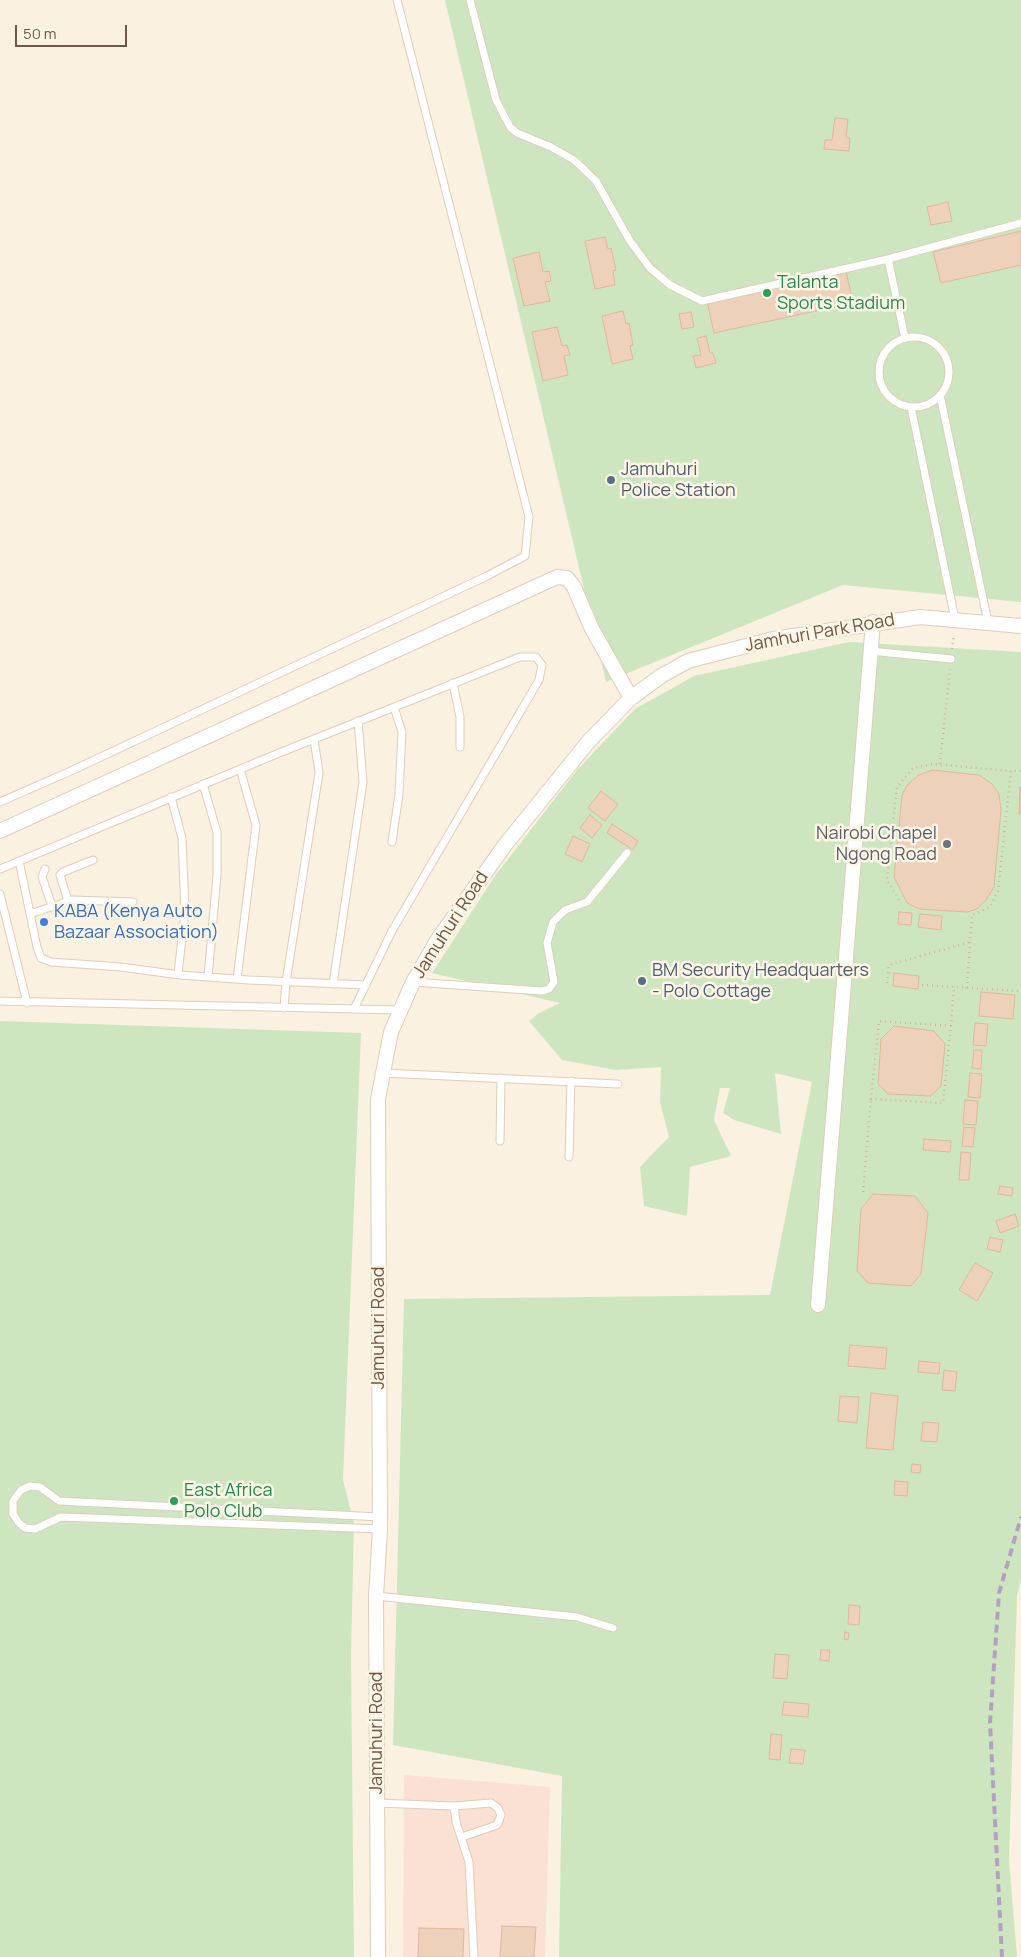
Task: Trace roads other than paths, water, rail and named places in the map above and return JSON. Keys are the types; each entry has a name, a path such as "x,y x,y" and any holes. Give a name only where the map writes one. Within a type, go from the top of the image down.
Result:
{"street":[{"path":"0,830 557,577 566,578 574,587 592,629 631,698"},
{"name":"Jamhuri Park Road","path":"631,698 661,676 688,661 773,639 873,622 920,617 1021,626"},
{"path":"818,1305 873,622"},
{"name":"Jamuhuri Road","path":"378,1957 376,1596 380,1523 378,1099 391,1032 413,982 438,938 505,845 588,741 631,698"}],"lane":[{"path":"0,802 73,770 524,556 529,517 397,0"},
{"path":"470,0 496,100 510,126 517,133 551,146 574,160 596,181 630,241 650,268 670,285 702,301 888,260 1021,223"},
{"path":"888,260 905,338"},
{"path":"920,337 931,341 940,348 947,358 948,382 940,395 923,406 912,407 891,398 880,380 880,368 883,358 889,348 905,338 920,337"},
{"path":"940,395 988,622"},
{"path":"912,407 955,619"},
{"path":"870,652 951,659"},
{"path":"0,869 171,797 453,683 520,657 536,657 542,665 539,680 402,914 354,1009"},
{"path":"453,683 460,717 460,747"},
{"path":"392,842 399,794 402,732 394,707"},
{"path":"333,984 363,782 358,721"},
{"path":"284,1008 286,982 319,773 314,739"},
{"path":"237,979 256,825 240,769"},
{"path":"204,784 217,832 217,875 208,977"},
{"path":"171,797 182,838 185,911 178,974"},
{"path":"413,982 542,991 549,989 554,982 547,944 553,922 565,910 587,902 627,854"},
{"path":"19,860 41,958 51,962 121,967 208,977 366,985"},
{"path":"68,901 60,875 93,860"},
{"path":"45,869 42,877 52,906"},
{"path":"0,894 27,1003"},
{"path":"30,914 68,901 133,902"},
{"path":"0,1001 401,1010"},
{"path":"383,1073 618,1084"},
{"path":"500,1141 502,1078"},
{"path":"569,1157 571,1082"},
{"path":"30,1486 40,1487 59,1501 380,1523 60,1517 35,1529 25,1528 19,1523 13,1514 13,1501 21,1490 30,1486"},
{"path":"376,1596 577,1617 613,1628"},
{"path":"377,1803 454,1806 491,1803 498,1808 501,1815 497,1825 462,1837"},
{"path":"454,1806 469,1862 474,1957"}],"railway":[{"path":"1002,1957 990,1723 999,1593 1021,1517"}],"place":[{"name":"Talanta Sports Stadium","path":"767,293"},
{"name":"Jamuhuri Police Station","path":"611,480"},
{"name":"Nairobi Chapel Ngong Road","path":"947,844"},
{"name":"KABA (Kenya Auto Bazaar Association)","path":"44,922"},
{"name":"BM Security Headquarters - Polo Cottage","path":"642,981"},
{"name":"East Africa Polo Club","path":"174,1501"}]}
